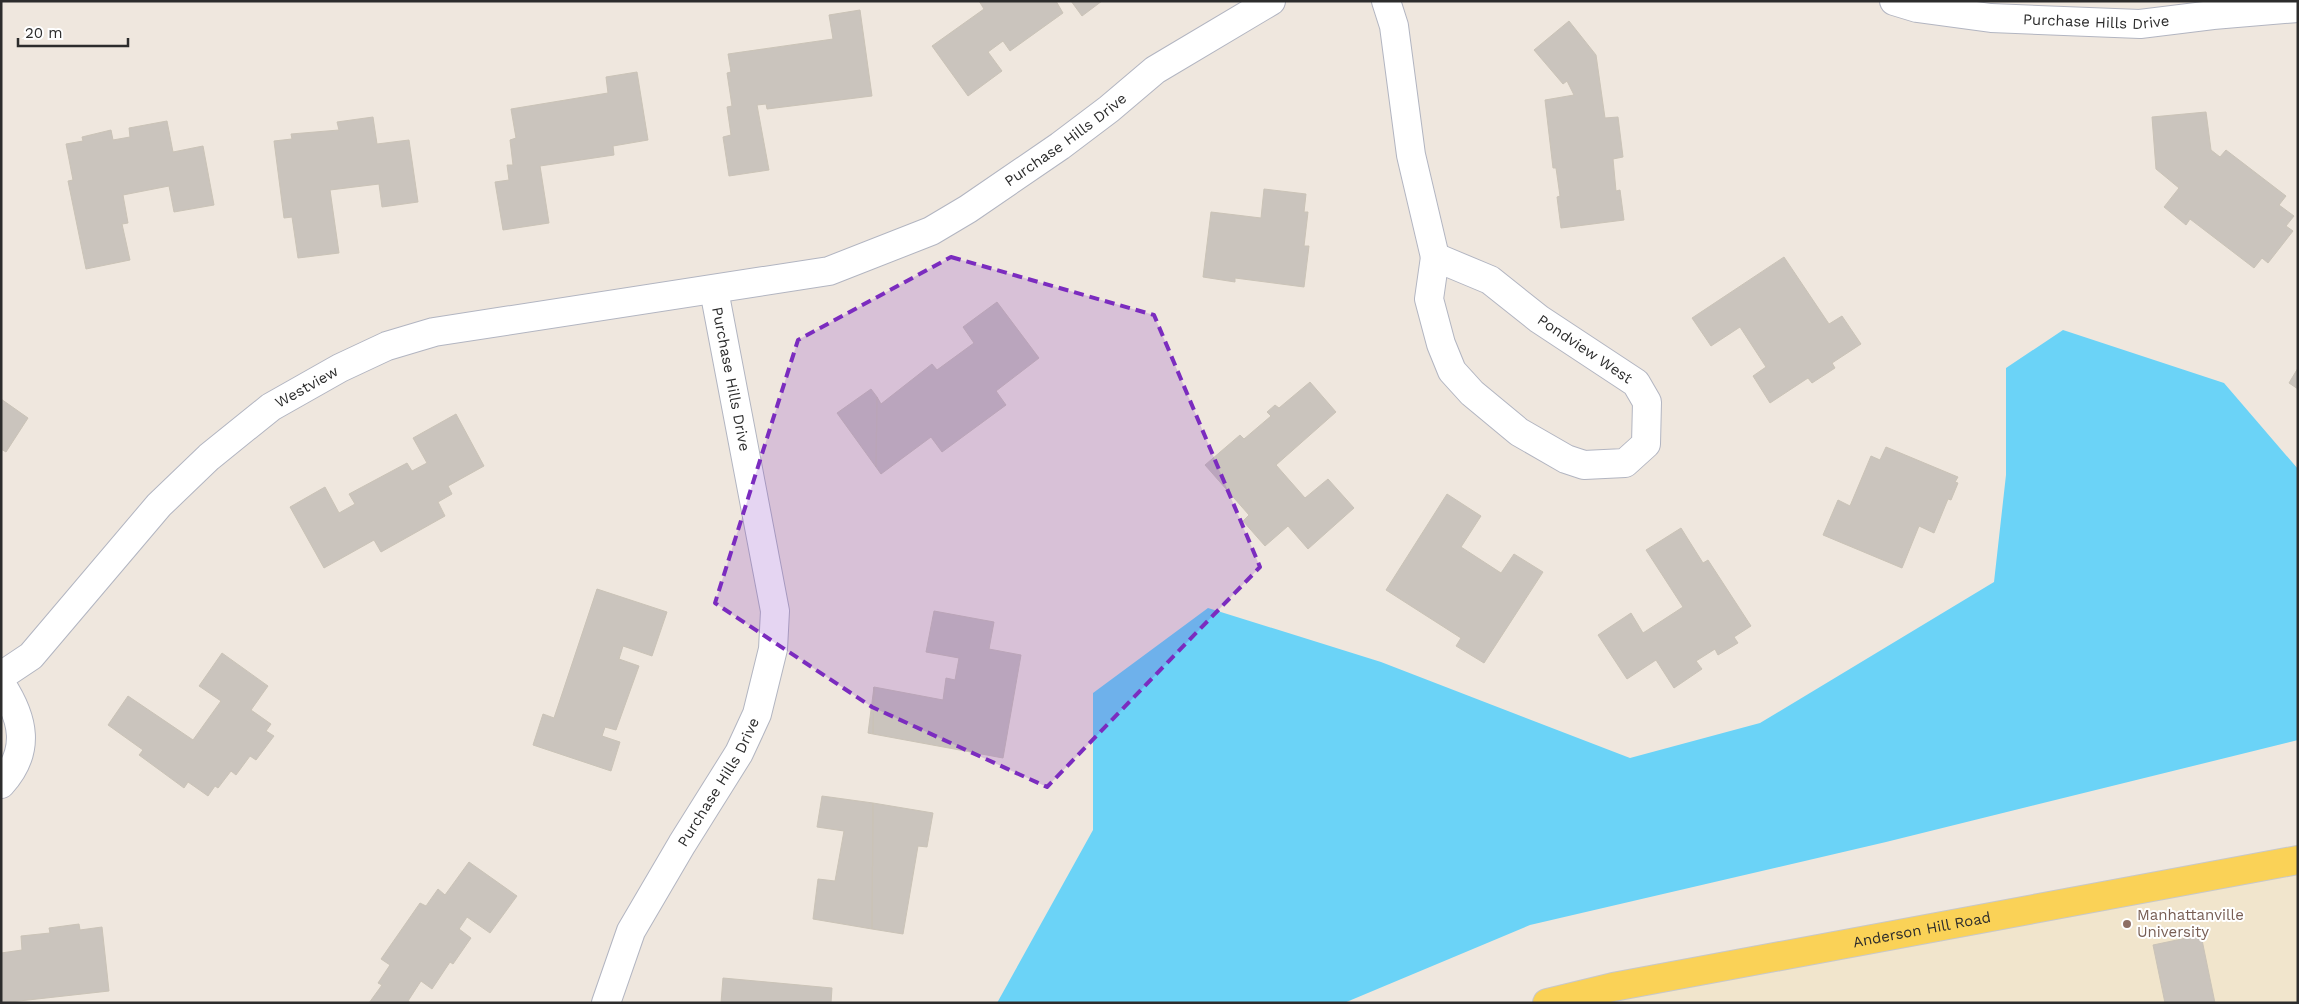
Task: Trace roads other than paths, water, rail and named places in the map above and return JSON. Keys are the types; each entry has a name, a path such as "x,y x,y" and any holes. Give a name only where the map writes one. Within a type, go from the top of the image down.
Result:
{"main road":[{"name":"Anderson Hill Road","path":"1548,1003 1613,987 2298,860"}],"street":[{"name":"Purchase Hills Drive","path":"606,1003 631,932 682,844 739,754 758,714 773,649 775,611 714,290 830,271 931,231 968,209 1060,146 1109,109 1155,70 1270,1"},
{"name":"Pondview West","path":"1386,1 1394,26 1411,156 1435,257 1429,299 1436,326 1452,371 1472,393 1519,432 1566,459 1584,464 1625,463 1646,444 1647,402 1636,384 1539,319 1490,280 1435,257"},
{"name":"Purchase Hills Drive","path":"1894,1 1917,8 1991,18 2140,24 2213,15 2298,8"},
{"name":"Westview","path":"1,676 31,656 159,505 209,457 272,407 340,368 387,346 434,332 714,290"},
{"path":"1,684 12,702 23,733 18,760 1,784"}],"water":[{"path":"2063,330 2224,383 2298,469 2298,740 1886,842 1530,925 1344,1003 997,1003 1093,830 1093,693 1208,608 1381,662 1630,758 1760,723 1994,582 2006,475 2006,368"}],"place":[{"name":"Manhattanville University","path":"2127,924"}]}
